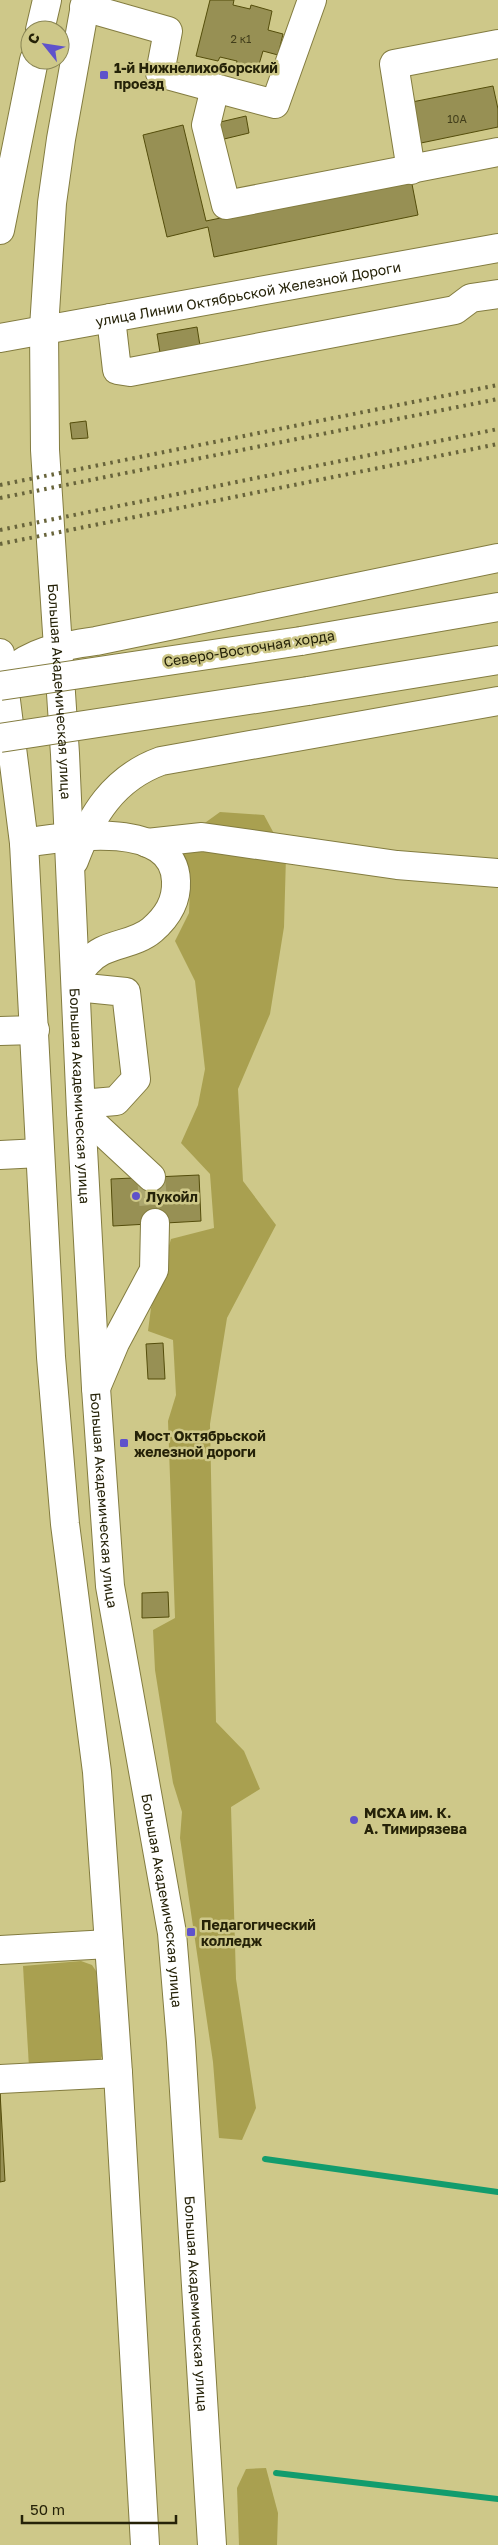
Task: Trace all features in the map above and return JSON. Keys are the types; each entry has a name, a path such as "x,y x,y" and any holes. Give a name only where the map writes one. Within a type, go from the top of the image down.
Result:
{"main road":[{"path":"43,20 48,0"},
{"path":"85,4 168,32 160,73 275,104 312,0"},
{"name":"Большая Академическая улица","path":"85,4 60,139 53,194 44,328 45,450 57,646 76,835 72,867 81,1108 96,1388 110,1586 172,1933 185,2101 212,2545"},
{"path":"411,170 394,64 498,44"},
{"path":"0,230 32,70"},
{"path":"215,88 206,125 226,205 498,152"},
{"name":"улица Линии Октябрьской Железной Дороги","path":"0,338 44,328 111,318 498,248"},
{"path":"111,318 117,370 130,372 455,310 471,298 498,294"},
{"path":"7,749 1,672 57,646 96,641 498,558"},
{"name":"Северо-Восточная хорда","path":"1,672 301,641 498,607"},
{"path":"7,749 308,691 498,660"},
{"path":"76,835 121,782 143,767 161,761 498,701"},
{"path":"0,727 7,749 24,835 51,1357 64,1515 96,1772 110,1944 145,2545"},
{"path":"0,801 24,835"},
{"path":"24,835 119,836 147,843 165,854 176,872 176,893 170,910 150,931 102,951 87,961 76,982 126,992 136,1079 116,1101 81,1108"},
{"path":"147,843 202,837 398,865 498,873"},
{"path":"0,1031 35,1030"},
{"path":"81,1108 151,1177"},
{"path":"0,1155 40,1153"},
{"path":"96,1388 115,1343 154,1270 155,1224"},
{"path":"0,1950 110,1944"},
{"path":"0,2079 118,2073"}],"shaded area":[{"path":"220,812 264,815 286,856 284,927 270,1014 238,1089 243,1181 276,1225 227,1318 210,1424 216,1722 244,1751 260,1789 231,1807 236,1979 256,2108 242,2140 219,2138 213,2062 180,1838 182,1812 173,1783 155,1670 153,1630 175,1618 168,1421 176,1395 173,1340 148,1331 151,1308 171,1239 214,1228 210,1174 181,1143 198,1105 205,1069 195,981 175,941 189,913 190,885 177,843"},
{"path":"81,1961 92,1965 96,1971 102,2056 100,2061 29,2067 23,1966"},
{"path":"266,2468 278,2513 277,2545 239,2545 237,2488 246,2469"}],"building":[{"path":"210,0 234,0 233,5 250,9 251,5 272,11 268,30 283,34 278,55 263,51 257,71 236,65 237,61 220,57 218,61 196,56"},
{"path":"493,86 498,109 498,127 421,143 412,102"},
{"path":"246,116 249,133 220,140 216,123"},
{"path":"183,125 206,221 411,179 418,215 214,257 208,227 167,237 143,135"},
{"path":"197,327 201,352 161,359 157,334"},
{"path":"86,421 88,438 72,439 70,423"},
{"path":"199,1175 201,1221 113,1226 111,1179"},
{"path":"163,1343 165,1379 148,1379 146,1344"},
{"path":"168,1592 169,1617 142,1618 142,1593"},
{"path":"0,2092 5,2181 0,2182"}],"waterway":[{"path":"265,2159 498,2192"},
{"path":"276,2473 498,2499"}],"tunnel":[{"path":"151,1177 155,1223"}],"railway":[{"path":"0,485 498,385"},
{"path":"0,498 498,399"},
{"path":"0,530 498,429"},
{"path":"0,544 498,444"}],"place":[{"name":"1-й Нижнелихоборский проезд","path":"104,75"},
{"name":"Лукойл","path":"136,1196"},
{"name":"Мост Октябрьской железной дороги","path":"124,1443"},
{"name":"МСХА им. К. А. Тимирязева","path":"354,1820"},
{"name":"Педагогический колледж","path":"191,1932"}]}
